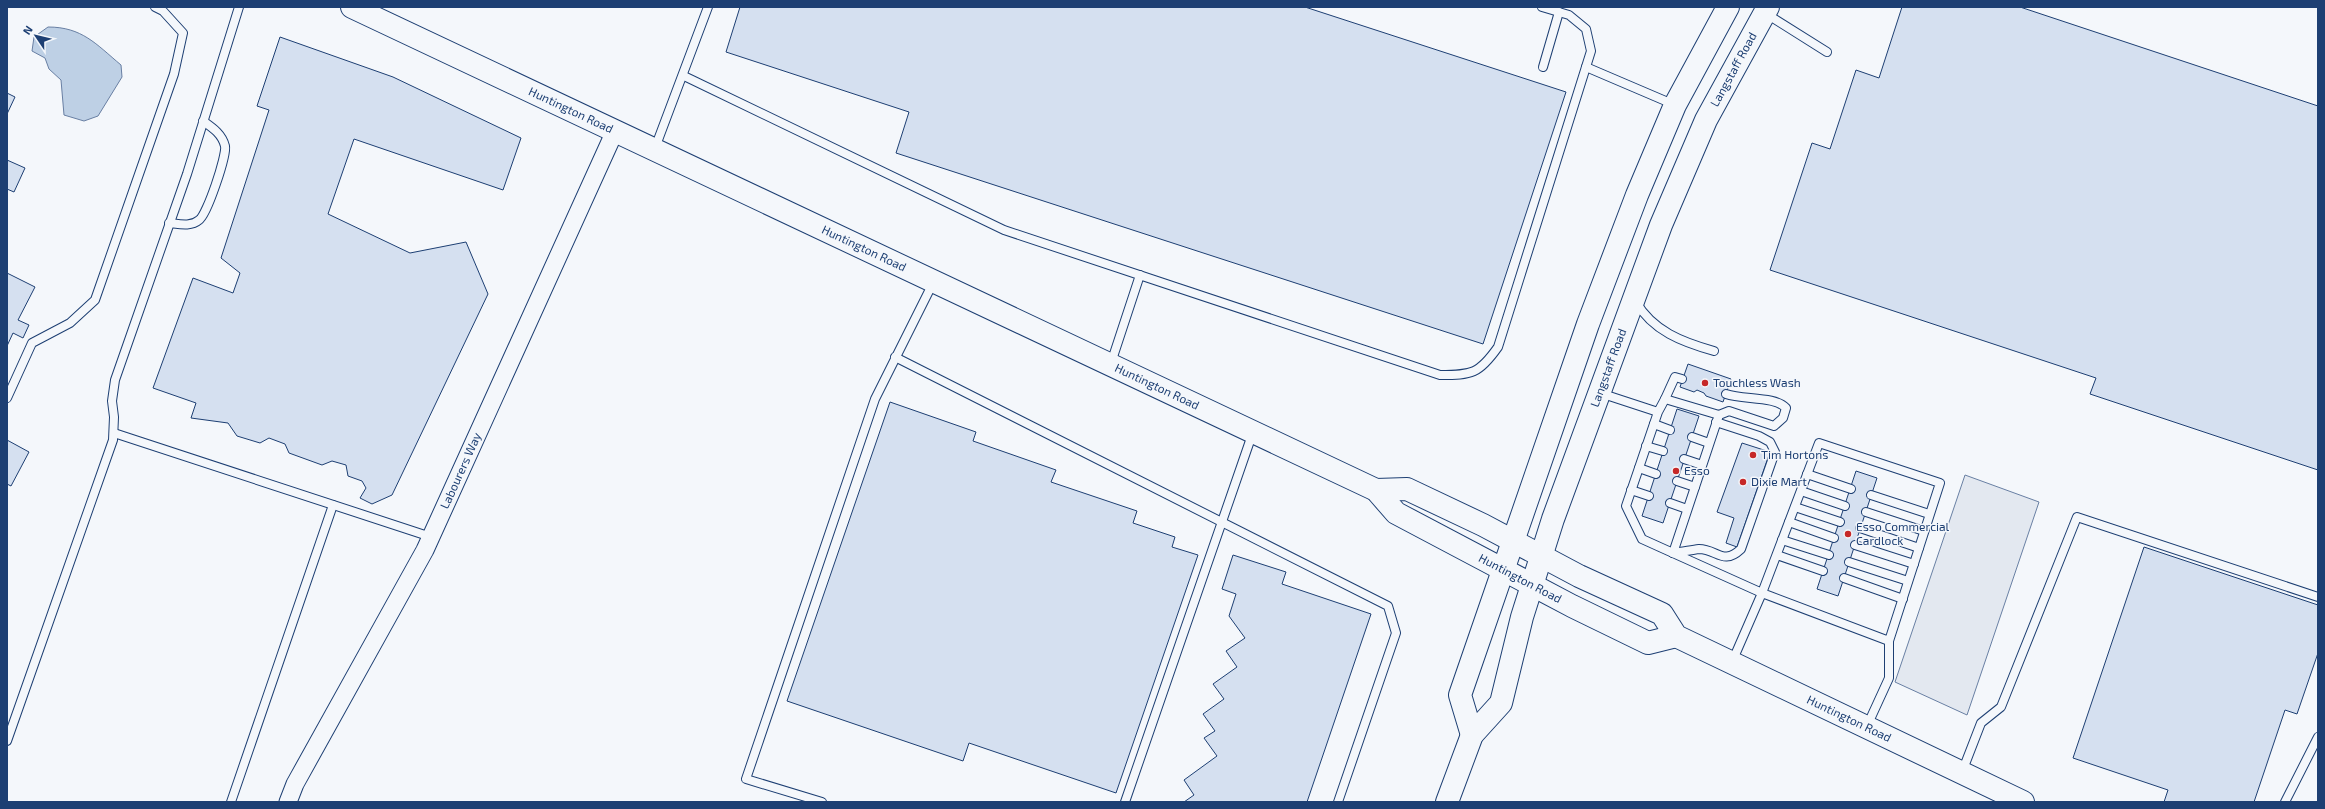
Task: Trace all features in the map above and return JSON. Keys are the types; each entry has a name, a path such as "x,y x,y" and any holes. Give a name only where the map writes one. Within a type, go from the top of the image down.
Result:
{"street":[{"name":"Huntington Road","path":"352,7 934,280 1376,490 1396,514 1532,585 1648,643 1676,636"},
{"path":"1472,735 1460,695 1588,324 1637,195 1675,105 1728,7"},
{"name":"Langstaff Road","path":"1447,802 1472,735 1502,703 1532,585 1661,225 1706,120 1766,10"},
{"name":"Labourers Way","path":"288,802 295,784 431,537 615,131"},
{"name":"Huntington Road","path":"1376,490 1407,489 1514,542 1542,558 1662,614 1676,636 2023,802"}],"lane":[{"path":"7,398 32,343 70,323 95,300 174,74 182,40 183,33 163,11 155,7"},
{"path":"7,741 114,433 112,401 115,380 203,121 239,7"},
{"path":"655,149 684,76 708,7"},
{"path":"684,76 1004,230 1440,375 1467,375 1485,365 1498,347 1591,51 1586,29 1568,16 1542,7"},
{"path":"1766,10 1828,52"},
{"path":"1543,67 1559,12"},
{"path":"1586,67 1675,105"},
{"path":"169,223 190,224 200,220 205,212 224,158 226,148 222,138 203,121"},
{"path":"1110,364 1140,275"},
{"path":"822,802 746,779 875,399 934,280"},
{"path":"1634,298 1649,320 1667,334 1714,350"},
{"path":"895,357 1388,606 1396,633 1338,802"},
{"path":"1682,379 1675,377 1658,412 1626,506 1642,539 1762,593 1889,641"},
{"path":"1600,393 1658,412"},
{"path":"1673,553 1717,419 1729,411 1774,426 1784,418 1786,408 1775,400 1739,398 1726,394"},
{"path":"1665,398 1759,436 1770,442 1774,452 1741,549 1735,555 1725,557 1701,549 1673,553"},
{"path":"1654,424 1670,430"},
{"path":"1126,802 1253,432"},
{"path":"114,433 431,537"},
{"path":"1692,437 1709,443"},
{"path":"1732,663 1762,593 1819,443 1940,483 1889,641 1889,678 1866,727"},
{"path":"1646,446 1663,452"},
{"path":"1684,459 1702,465"},
{"path":"1638,468 1656,474"},
{"path":"1807,474 1851,489"},
{"path":"1677,481 1695,487"},
{"path":"1631,490 1648,496"},
{"path":"1801,491 1845,506"},
{"path":"1871,495 1929,514"},
{"path":"1670,503 1687,509"},
{"path":"231,802 333,505"},
{"path":"1795,507 1840,522"},
{"path":"1866,512 1924,532"},
{"path":"1962,773 1981,723 2001,707 2077,517 2318,597"},
{"path":"1789,522 1834,538"},
{"path":"1860,528 1919,548"},
{"path":"1782,540 1829,555"},
{"path":"1855,545 1914,564"},
{"path":"1777,555 1823,571"},
{"path":"1849,562 1908,581"},
{"path":"1844,578 1903,598"},
{"path":"2285,802 2318,737"}],"shaded area":[{"path":"1965,475 2039,502 1967,715 1895,682"}],"water":[{"path":"48,27 60,28 79,33 96,44 121,65 122,77 98,116 84,121 64,115 61,80 49,69 45,58 32,51 34,37"}],"building":[{"path":"740,7 1305,7 1566,92 1483,344 896,153 909,112 726,52"},
{"path":"1902,7 2020,7 2318,106 2318,470 2090,394 2096,378 1770,270 1812,143 1830,149 1856,70 1879,78"},
{"path":"280,37 393,77 521,138 503,190 354,139 328,214 410,253 466,242 488,294 392,495 372,504 360,498 366,488 362,481 348,476 346,465 332,461 322,465 289,453 285,444 269,438 260,443 237,436 228,423 191,418 196,403 153,388 193,278 233,293 240,273 221,258 269,110 257,106"},
{"path":"7,93 15,97 7,114"},
{"path":"7,160 25,168 14,192 7,189"},
{"path":"7,273 35,287 18,320 29,325 23,338 13,333 7,346"},
{"name":"Touchless Wash","path":"1688,364 1731,379 1723,402 1706,396 1704,393 1697,390 1694,392 1680,387"},
{"path":"890,402 976,432 973,441 1056,470 1051,482 1137,511 1133,523 1175,537 1172,547 1198,555 1116,793 969,743 963,761 787,701"},
{"path":"1677,409 1699,416 1663,523 1642,516"},
{"path":"7,440 29,452 11,486 7,484"},
{"name":"Dixie Mart","path":"1742,443 1770,452 1737,547 1726,543 1734,518 1717,512"},
{"path":"1856,471 1877,478 1838,596 1817,589"},
{"path":"2144,547 2318,605 2318,653 2297,714 2285,710 2254,802 2164,802 2168,790 2073,758"},
{"path":"1233,555 1286,572 1282,584 1371,614 1307,802 1184,802 1194,795 1184,780 1217,756 1204,738 1215,731 1203,714 1224,699 1213,684 1237,667 1226,651 1245,638 1229,616 1236,594 1222,589"}],"place":[{"name":"Touchless Wash","path":"1705,383"},
{"name":"Tim Hortons","path":"1753,455"},
{"name":"Esso","path":"1676,471"},
{"name":"Dixie Mart","path":"1743,482"},
{"name":"Esso Commercial Cardlock","path":"1848,534"}]}
